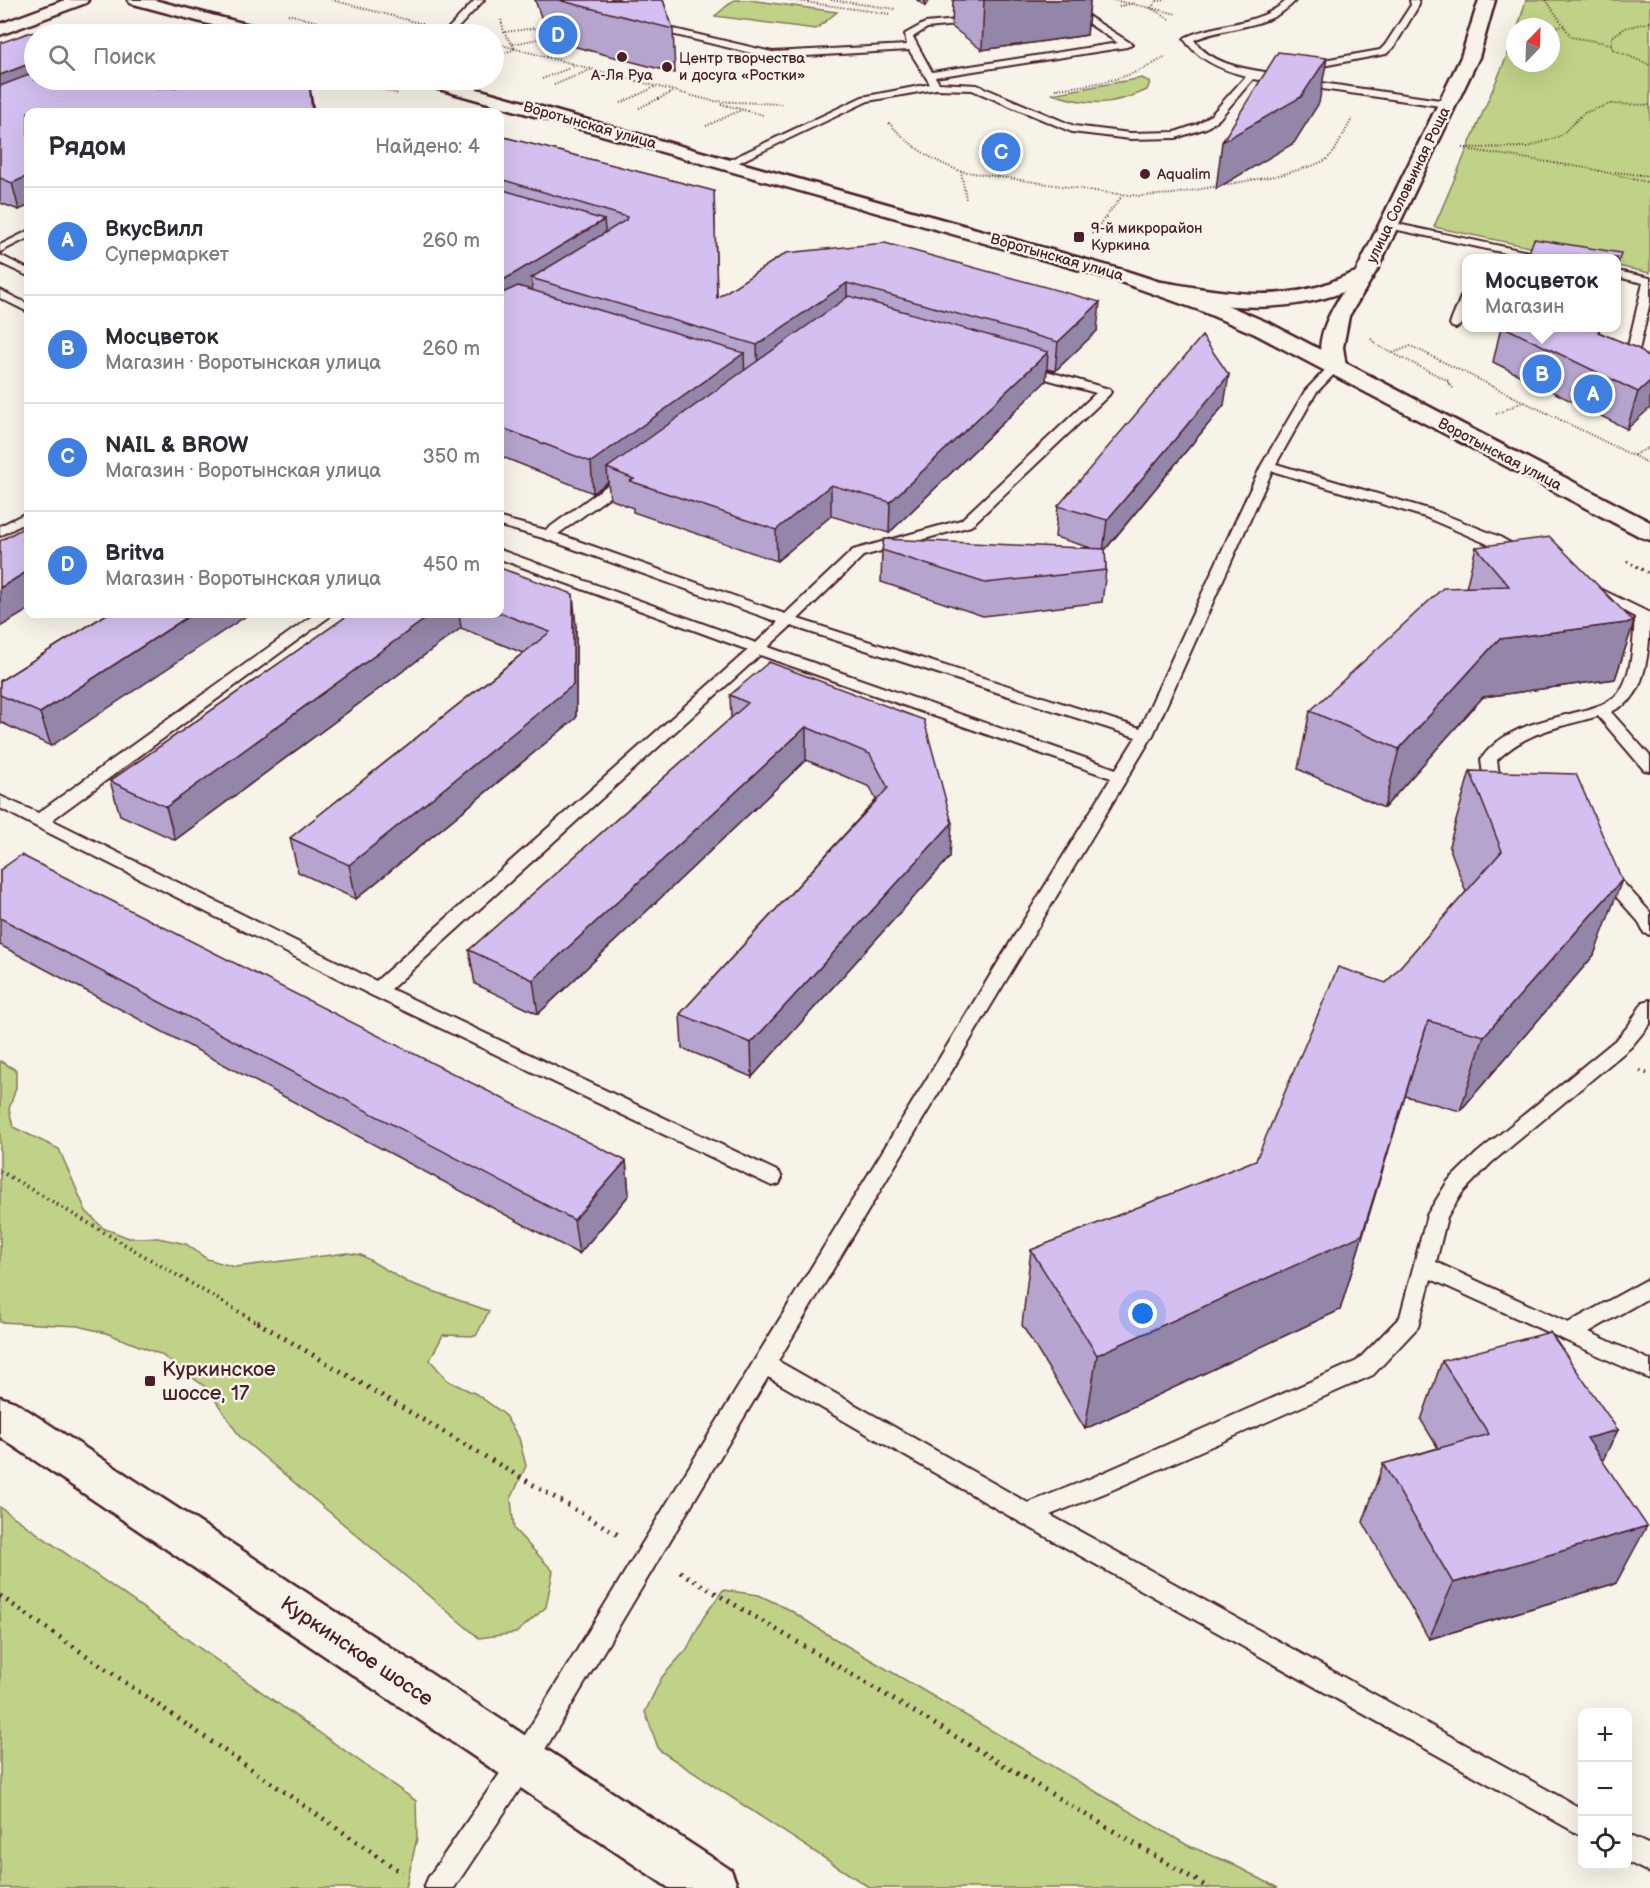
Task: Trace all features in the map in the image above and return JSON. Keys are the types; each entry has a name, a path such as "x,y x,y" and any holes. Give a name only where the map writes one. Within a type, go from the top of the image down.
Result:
{"street":[{"path":"0,30 80,0"},
{"path":"136,0 226,24"},
{"name":"улица Соловьиная Роща","path":"1335,367 1332,347 1338,316 1363,276 1470,57 1487,0"},
{"name":"Воротынская улица","path":"463,90 1162,288 1263,329 1650,532"},
{"path":"1162,288 1217,297 1287,299 1315,294 1363,276"},
{"name":"Куркинское шоссе","path":"0,1415 713,1888"}],"lane":[{"path":"457,24 480,0"},
{"path":"615,0 628,21 760,54 786,56 912,47"},
{"path":"1292,0 1285,9 1267,18 1204,30 1189,39 1192,46 1221,64 1251,76 1364,94 1447,104"},
{"path":"1295,69 1383,52 1389,47 1415,5 1414,0"},
{"path":"928,75 1127,44 1072,8 1060,9"},
{"path":"936,86 912,47 908,36 925,26 981,19"},
{"path":"729,164 865,99 936,86 974,87 1072,129 1130,136 1176,135 1202,126 1215,117 1251,76 1284,70"},
{"path":"1388,225 1522,254"},
{"path":"0,249 24,236"},
{"path":"1484,254 1487,247"},
{"path":"0,258 24,271"},
{"path":"1621,275 1649,281 1631,359"},
{"path":"0,293 24,307"},
{"path":"1456,324 1462,309"},
{"path":"378,990 758,649 858,553 966,523 1105,392 1015,366"},
{"path":"438,1888 524,1762 1145,735 1268,466 1311,391 1335,367"},
{"path":"548,535 644,465"},
{"path":"1268,466 1446,519 1483,533 1533,559"},
{"path":"0,532 24,518"},
{"path":"504,523 548,535 787,620 1145,735"},
{"path":"504,555 758,649 1120,776"},
{"path":"1511,807 1492,784 1489,759 1506,741 1531,730 1601,710 1625,696 1634,674 1647,617 1573,580"},
{"path":"39,821 318,618"},
{"path":"1601,710 1650,766"},
{"path":"0,801 378,990 772,1178"},
{"path":"1589,857 1614,881 1646,919 1650,929"},
{"path":"1026,1514 1097,1486 1365,1368 1410,1321 1437,1215 1455,1187 1484,1158 1585,1073 1603,1058 1617,1051 1640,1028 1650,1007"},
{"path":"1424,1266 1650,1370"},
{"path":"1569,1333 1650,1287"},
{"path":"764,1364 920,1456 1578,1821"},
{"path":"1632,1850 1650,1860"}],"path":[{"path":"332,0 417,24"},
{"path":"790,0 895,14"},
{"path":"831,0 906,10"},
{"path":"1113,0 1151,8 1157,1 1166,0"},
{"path":"1546,0 1571,37 1612,44"},
{"path":"500,11 502,24"},
{"path":"282,13 324,24"},
{"path":"1650,22 1624,28 1612,37 1612,49 1650,65"},
{"path":"1560,27 1564,26"},
{"path":"515,49 504,32 544,27"},
{"path":"513,44 553,36"},
{"path":"504,46 806,126"},
{"path":"504,53 515,49"},
{"path":"536,82 577,65"},
{"path":"551,86 592,69"},
{"path":"618,104 657,87"},
{"path":"635,109 674,91"},
{"path":"865,99 910,145 933,160 960,171 1123,195 1173,194 1281,175 1326,160 1345,134 1364,94"},
{"path":"712,101 783,105"},
{"path":"1650,105 1610,104 1584,113 1560,136 1528,147 1459,148 1602,171 1650,176"},
{"path":"702,128 743,109"},
{"path":"960,171 966,200"},
{"path":"1602,171 1650,183"},
{"path":"1092,234 1123,195"},
{"path":"1369,337 1378,346 1449,381 1447,382 1455,389"},
{"path":"1393,353 1411,346 1650,464"},
{"path":"1490,416 1525,401"},
{"path":"1633,456 1650,447"},
{"path":"0,1171 1209,1888"},
{"path":"0,1596 404,1875"}],"green space":[{"path":"734,0 837,12 816,29 715,16"},
{"path":"1526,0 1650,0 1650,273 1621,267 1621,254 1563,254 1434,227 1506,58 1506,72 1560,72 1560,18 1521,18"},
{"path":"1142,78 1150,82 1147,90 1111,101 1078,101 1052,94"},
{"path":"0,1061 16,1070 16,1088 9,1109 13,1127 59,1149 86,1211 103,1228 129,1238 158,1238 186,1244 207,1259 235,1267 347,1253 361,1255 407,1282 489,1311 476,1336 443,1335 430,1360 448,1381 476,1394 504,1414 519,1438 526,1466 511,1499 514,1529 553,1571 546,1607 516,1633 479,1638 240,1437 208,1389 160,1354 106,1333 78,1326 0,1322"},
{"path":"0,1507 416,1801 417,1838 406,1888 0,1888"},
{"path":"723,1590 759,1595 790,1610 825,1633 1187,1845 1230,1863 1278,1888 870,1888 659,1750 645,1712 662,1677 687,1649 703,1618"}],"building":[{"path":"663,0 673,29 562,1"},
{"path":"24,34 24,66 0,75 0,43"},
{"path":"1278,52 1327,58 1301,97 1222,142"},
{"path":"24,77 24,90 310,90 312,108 24,108 24,178 12,183 0,178 0,86"},
{"path":"504,137 714,191 717,298 786,253 885,243 1100,302 1058,342 847,283 757,345 531,278 626,220 627,217 504,180"},
{"path":"504,190 604,220 504,280"},
{"path":"1534,239 1621,253 1621,254 1528,254"},
{"path":"518,286 744,353 591,462 504,429 504,292"},
{"path":"849,296 1048,352 890,502 831,485 776,530 630,481 634,479 607,468"},
{"path":"1514,332 1598,332 1639,349 1650,359 1650,381 1638,392"},
{"path":"1202,336 1229,375 1107,520 1058,506"},
{"path":"24,527 24,573 0,588 0,541"},
{"path":"1550,537 1634,622 1499,639 1399,749 1310,711 1443,588 1509,586 1476,547"},
{"path":"884,539 1105,549 1106,570 985,583 882,550"},
{"path":"504,569 573,594 573,685 349,865 290,838 550,632 504,615"},
{"path":"101,618 186,618 40,713 0,695 0,681"},
{"path":"344,618 426,618 166,807 110,781"},
{"path":"769,662 924,720 952,823 751,1043 680,1014 888,788 870,754 806,727 533,980 469,950 748,703 730,695"},
{"path":"1470,771 1576,774 1622,880 1484,1036 1428,1021 1362,1235 1097,1355 1031,1250 1256,1160 1338,967 1386,983 1502,851"},
{"path":"21,855 626,1161 574,1220 0,918 0,870"},
{"path":"1550,1332 1618,1430 1587,1438 1647,1526 1453,1583 1383,1464 1489,1434 1442,1361"}],"place":[{"name":"Britva","path":"558,35"},
{"name":"А-Ля Руа","path":"622,57"},
{"name":"Центр творчества и досуга «Ростки»","path":"667,67"},
{"name":"NAIL & BROW","path":"1001,152"},
{"name":"Aqualim","path":"1145,174"},
{"name":"9-й микрорайон Куркина","path":"1079,237"},
{"name":"Мосцветок","path":"1542,374"},
{"name":"ВкусВилл","path":"1593,394"},
{"name":"Куркинское шоссе, 17","path":"150,1381"}]}
